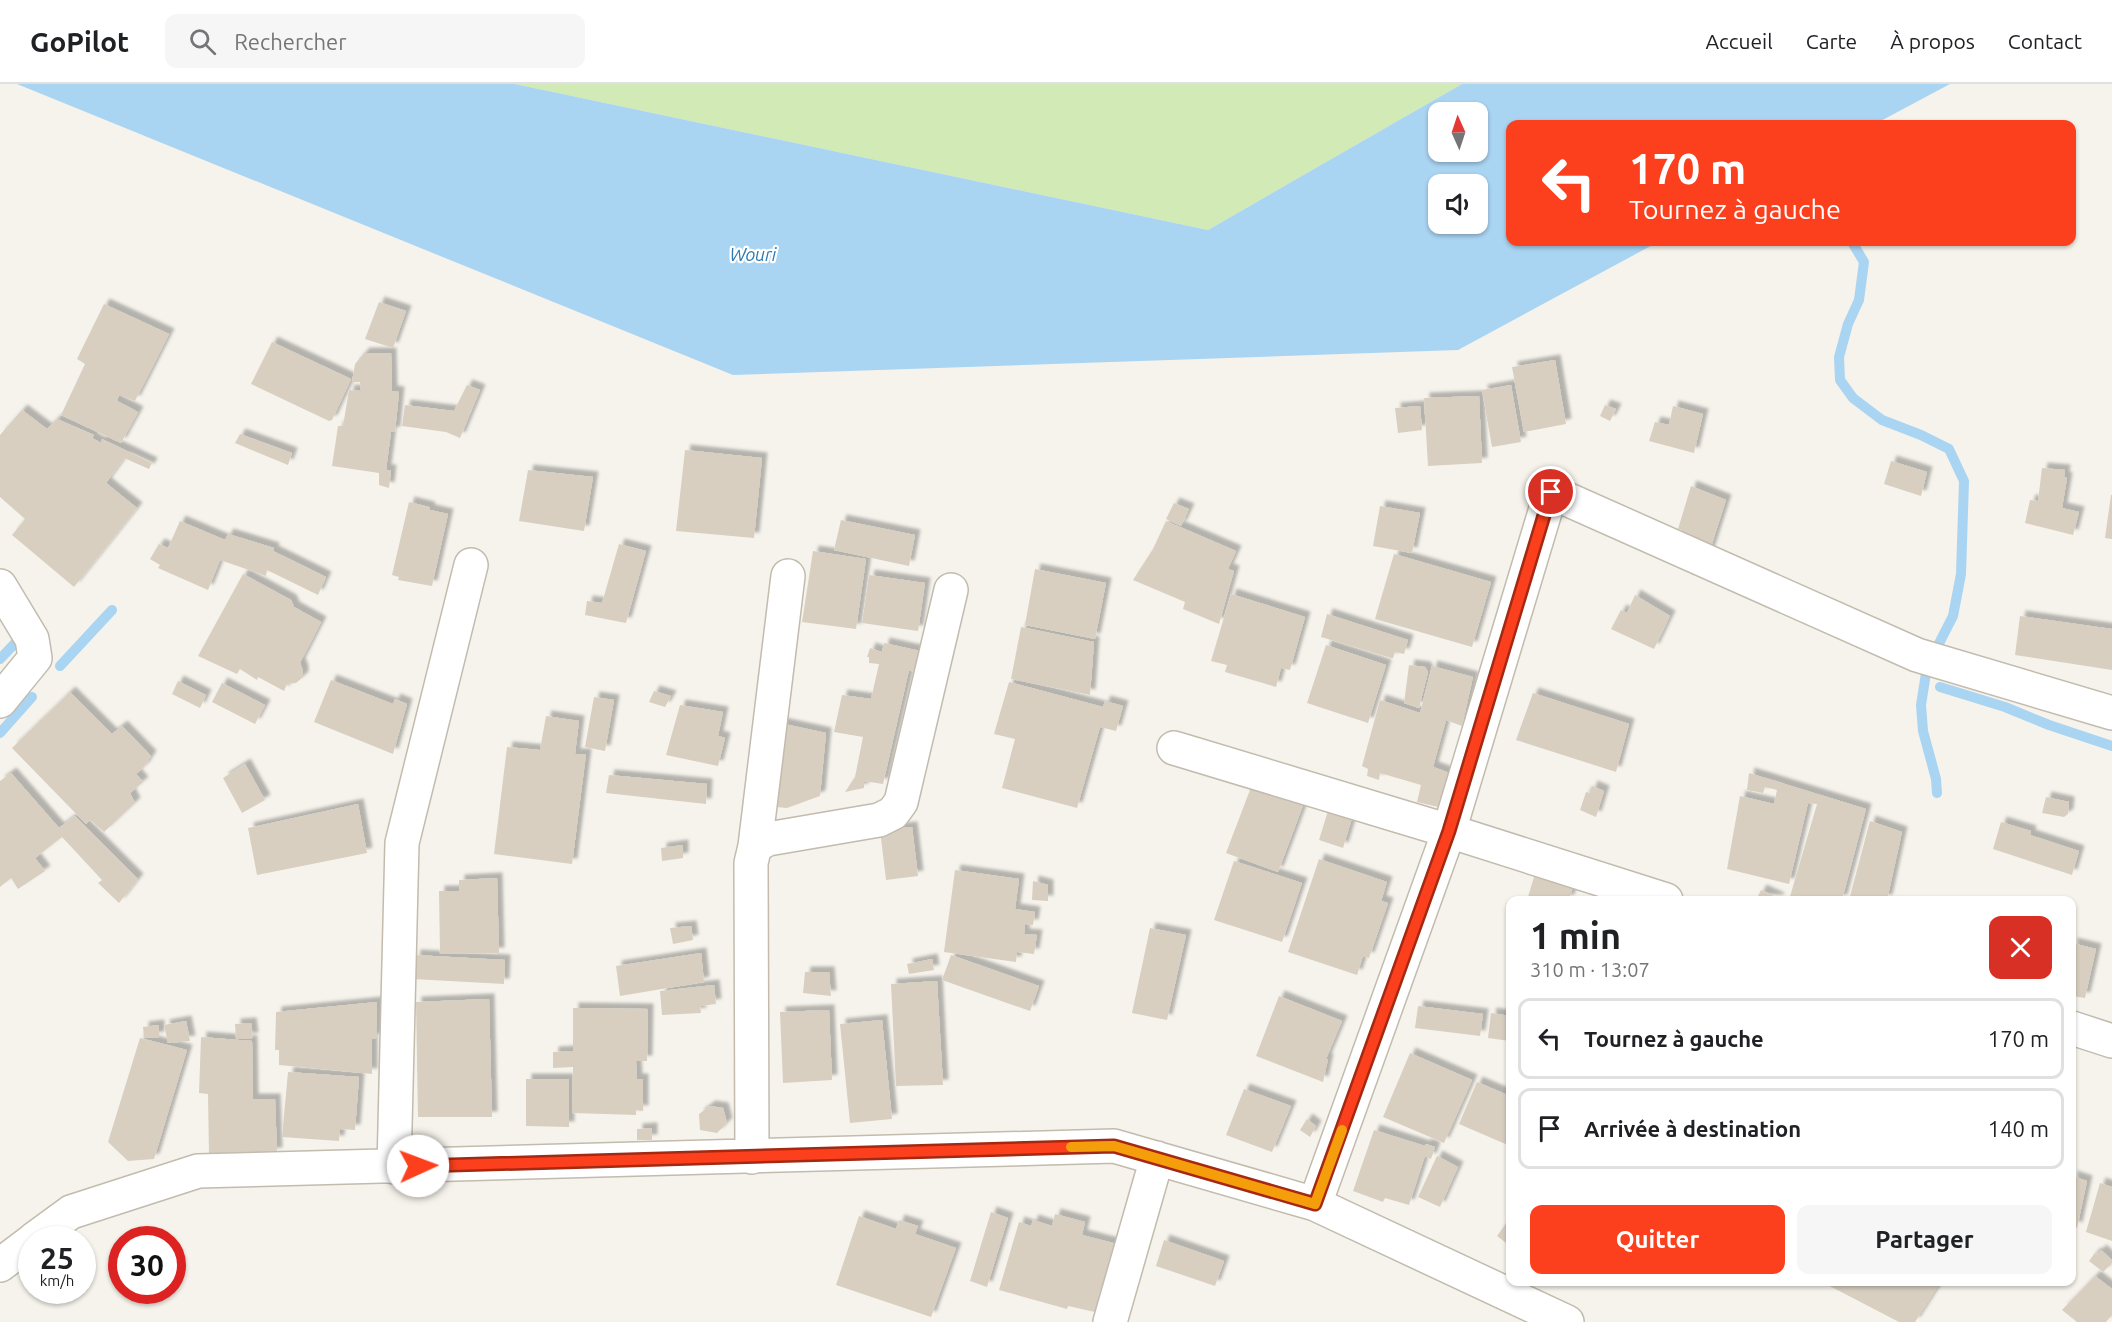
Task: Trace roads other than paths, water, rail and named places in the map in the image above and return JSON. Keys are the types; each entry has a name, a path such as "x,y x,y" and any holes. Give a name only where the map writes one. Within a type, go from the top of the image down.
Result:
{"street":[{"path":"1315,1204 1449,831 1551,492 1917,655 2112,714"},
{"path":"394,1167 402,843 471,565"},
{"path":"752,1157 751,863 788,576"},
{"path":"0,586 32,639 34,658 0,701"},
{"path":"755,846 768,839 879,820 893,813 902,802 951,590"},
{"path":"1174,748 1449,831 1653,896"},
{"path":"2076,1029 2112,1041"},
{"path":"52,1226 71,1212 198,1171 1114,1146 1315,1204 1568,1322"},
{"path":"1110,1322 1157,1158"},
{"path":"0,1265 18,1251"}],"water":[{"name":"Wouri","path":"17,84 515,84 1208,230 1428,104 1428,162 1488,162 1488,102 1431,102 1462,84 1950,84 1882,120 1506,120 1506,246 1651,246 1458,350 733,375"}],"waterway":[{"path":"1854,246 1864,262 1859,300 1848,324 1839,357 1840,380 1853,398 1882,420 1949,449 1964,481 1961,574 1953,616 1927,667 1921,705 1923,731 1936,779 1937,793"},
{"path":"60,666 112,610"},
{"path":"0,659 18,640"},
{"path":"1940,687 2005,707 2049,725 2112,746"},
{"path":"0,733 32,697"}]}
